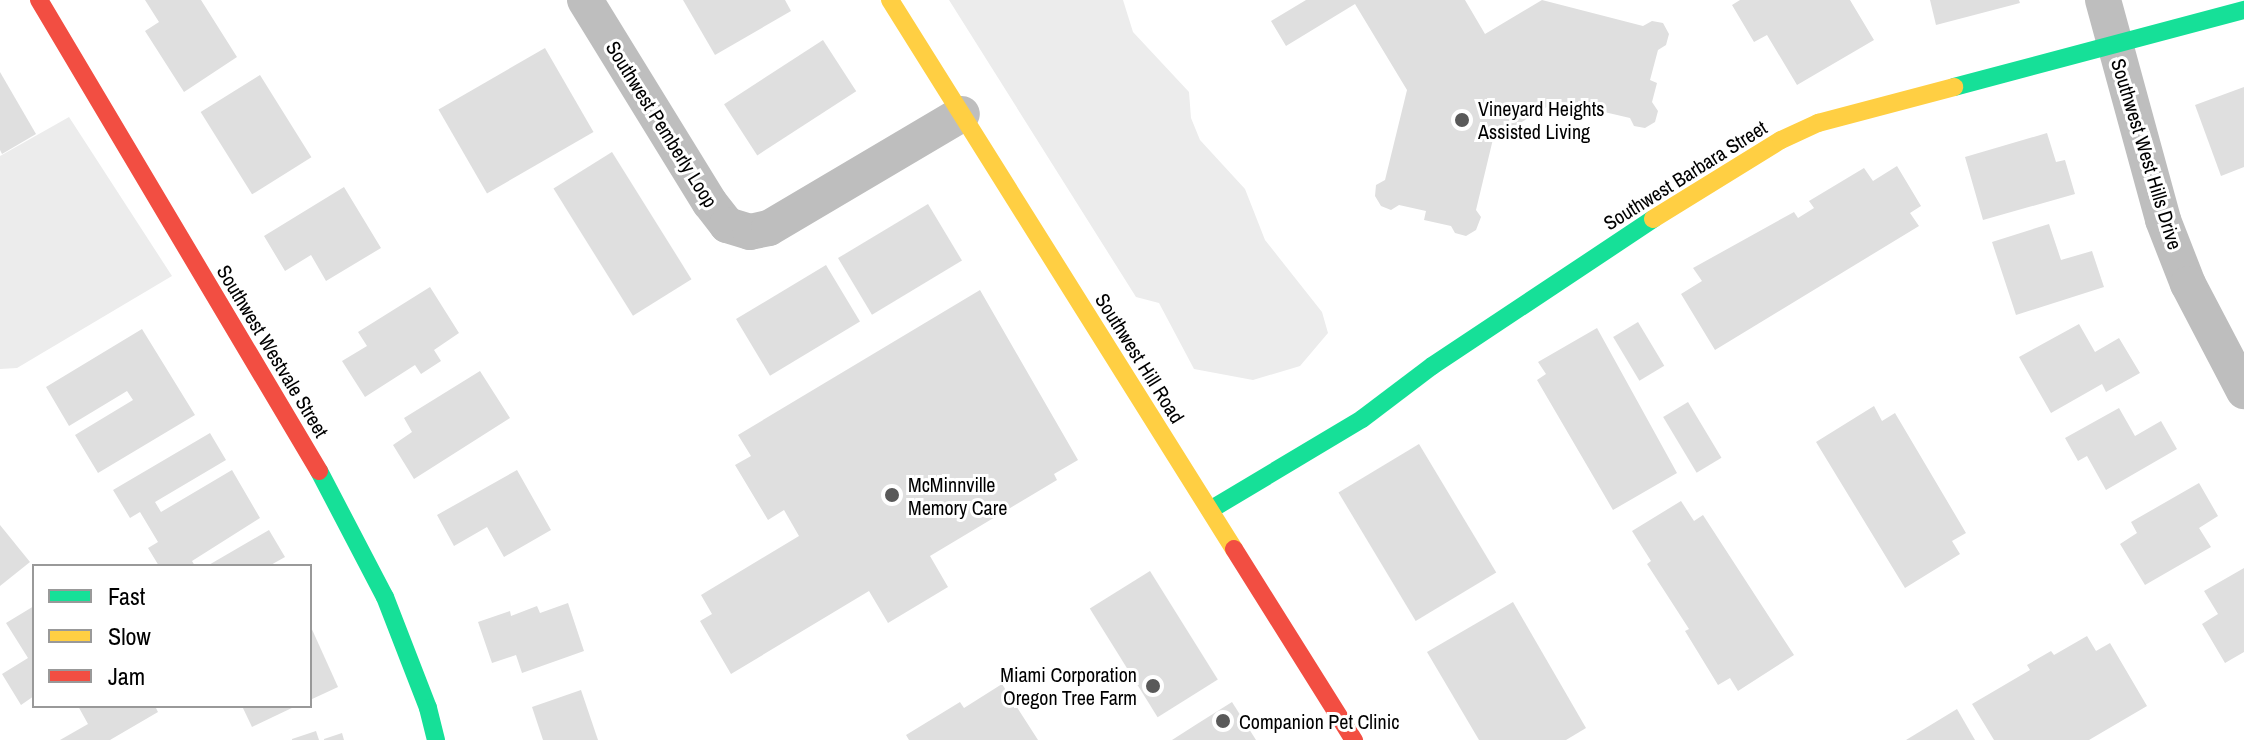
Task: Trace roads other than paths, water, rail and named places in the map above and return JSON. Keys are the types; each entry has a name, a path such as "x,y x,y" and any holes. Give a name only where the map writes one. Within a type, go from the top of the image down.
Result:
{"street":[{"name":"Southwest Westvale Street","path":"39,0 339,504 385,597 428,708 436,740"},
{"name":"Southwest Pemberly Loop","path":"585,0 710,203 727,225 750,232 769,228 962,114"},
{"name":"Southwest Hill Road","path":"890,0 1354,740"},
{"name":"Southwest West Hills Drive","path":"2103,0 2163,220 2188,284 2244,391"},
{"name":"Southwest Barbara Street","path":"1210,510 1362,419 1432,366 1603,252 1781,140 1818,123 2115,47 2244,10"}],"place":[{"name":"Vineyard Heights Assisted Living","path":"1462,120"},
{"name":"McMinnville Memory Care","path":"892,495"},
{"name":"Miami Corporation Oregon Tree Farm","path":"1153,686"},
{"name":"Companion Pet Clinic","path":"1223,721"}]}
